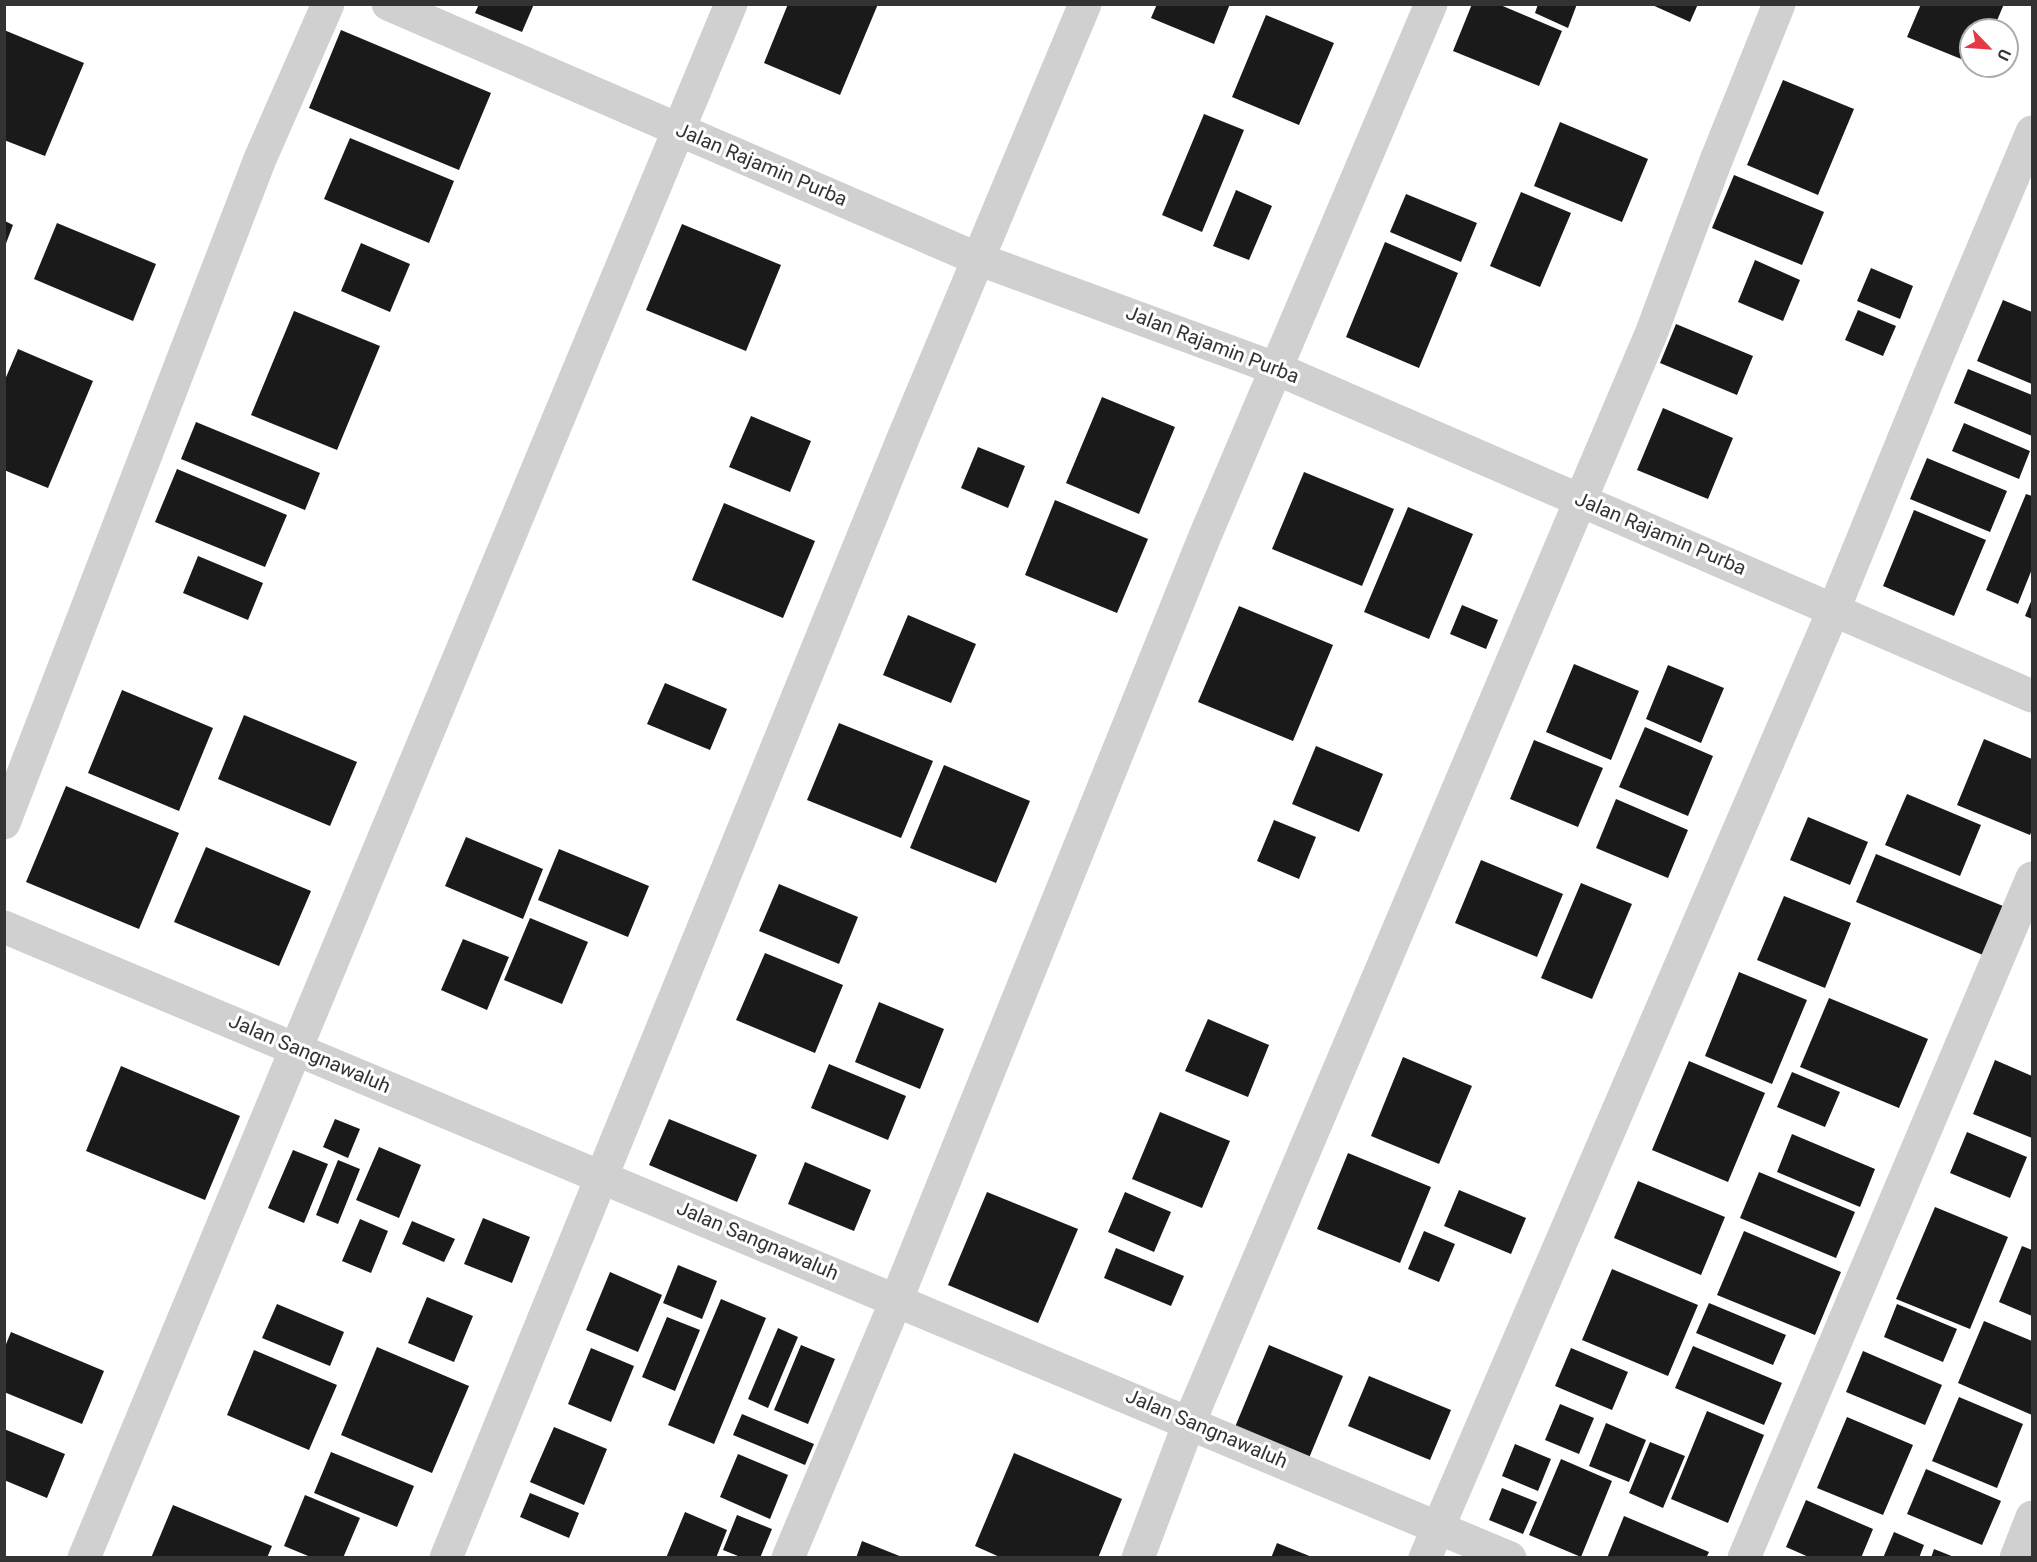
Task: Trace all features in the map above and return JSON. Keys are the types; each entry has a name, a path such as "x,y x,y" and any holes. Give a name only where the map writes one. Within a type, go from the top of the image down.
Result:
{"street":[{"path":"4,823 260,159 328,4"},
{"name":"Jalan Rajamin Purba","path":"388,4 978,259 1277,369 2032,696"},
{"path":"84,1557 731,4"},
{"path":"446,1557 904,436 1085,4"},
{"path":"788,1557 896,1300 1205,536 1431,4"},
{"path":"1138,1557 1189,1423 1651,334 1715,163 1779,4"},
{"path":"1425,1557 1834,609 2032,132"},
{"path":"1744,1557 2032,878"},
{"name":"Jalan Sangnawaluh","path":"4,927 1510,1557"},
{"path":"2016,1557 2032,1517"}],"building":[{"path":"479,4 534,4 522,32 475,13"},
{"path":"788,4 878,4 840,95 764,63"},
{"path":"1157,4 1230,4 1214,44 1151,18"},
{"path":"1472,4 1498,4 1562,31 1539,86 1453,51"},
{"path":"1538,4 1577,4 1568,28 1535,13"},
{"path":"1650,4 1698,4 1690,22"},
{"path":"1921,4 2004,4 1998,18 1959,18 1959,58 1907,37"},
{"path":"1266,15 1334,43 1299,125 1232,97"},
{"path":"4,30 84,63 45,156 4,140"},
{"path":"341,30 491,93 459,170 309,108"},
{"path":"1783,80 1854,109 1818,195 1747,165"},
{"path":"1204,114 1244,130 1202,232 1162,215"},
{"path":"1560,122 1648,159 1622,222 1534,186"},
{"path":"350,138 454,181 429,243 324,199"},
{"path":"1734,175 1824,212 1802,265 1712,228"},
{"path":"1236,190 1272,206 1249,260 1213,246"},
{"path":"1521,192 1571,213 1540,287 1490,266"},
{"path":"1406,194 1477,223 1461,262 1390,232"},
{"path":"5,221 13,225 5,246"},
{"path":"57,223 156,264 133,321 34,279"},
{"path":"682,224 781,265 746,351 646,310"},
{"path":"1385,242 1458,273 1419,368 1346,337"},
{"path":"361,243 410,264 390,312 341,291"},
{"path":"1755,260 1800,280 1783,321 1738,302"},
{"path":"1871,268 1913,286 1900,319 1857,301"},
{"path":"2003,300 2032,312 2032,384 1977,361"},
{"path":"1858,310 1896,326 1883,356 1845,340"},
{"path":"294,311 380,346 337,450 251,415"},
{"path":"1676,324 1753,356 1737,395 1660,363"},
{"path":"18,349 93,381 48,488 4,470 4,382"},
{"path":"1968,369 2032,395 2032,436 1954,403"},
{"path":"1102,397 1175,427 1139,514 1066,483"},
{"path":"1663,408 1733,438 1708,499 1637,470"},
{"path":"751,416 811,441 790,492 729,467"},
{"path":"196,422 320,473 305,510 181,459"},
{"path":"1964,423 2030,451 2019,479 1952,451"},
{"path":"978,447 1025,466 1008,508 961,488"},
{"path":"1927,458 2007,491 1990,532 1910,499"},
{"path":"177,469 287,515 265,567 155,522"},
{"path":"1304,472 1394,509 1362,586 1272,549"},
{"path":"2026,494 2032,496 2032,569 2018,604 1986,590"},
{"path":"1055,500 1148,539 1117,613 1025,575"},
{"path":"724,503 815,541 783,618 692,580"},
{"path":"1408,507 1473,534 1429,639 1364,612"},
{"path":"1914,510 1986,540 1954,616 1883,586"},
{"path":"198,556 263,583 248,620 183,593"},
{"path":"2032,599 2032,619 2025,616"},
{"path":"1462,605 1498,620 1486,649 1450,634"},
{"path":"1239,606 1333,645 1293,741 1198,702"},
{"path":"908,615 976,644 951,703 883,675"},
{"path":"1574,664 1639,691 1611,760 1546,732"},
{"path":"1668,665 1724,688 1701,743 1646,719"},
{"path":"665,683 727,709 710,750 647,724"},
{"path":"122,690 213,728 179,811 88,773"},
{"path":"244,715 357,762 330,826 218,779"},
{"path":"839,723 933,761 901,838 807,800"},
{"path":"1645,727 1713,756 1688,816 1619,787"},
{"path":"1984,739 2032,759 2032,830 2030,835 1957,805"},
{"path":"1534,740 1603,768 1578,827 1510,799"},
{"path":"1316,746 1383,774 1359,832 1292,804"},
{"path":"944,765 1030,801 996,883 910,848"},
{"path":"66,786 179,833 139,929 26,882"},
{"path":"1907,794 1981,825 1960,876 1885,845"},
{"path":"1616,799 1688,830 1668,878 1596,848"},
{"path":"1808,817 1868,842 1850,885 1790,860"},
{"path":"1274,820 1316,837 1299,879 1257,861"},
{"path":"466,837 543,869 523,919 445,886"},
{"path":"206,847 311,891 279,966 174,922"},
{"path":"559,849 649,886 628,937 538,900"},
{"path":"1876,854 2003,906 1983,955 1856,902"},
{"path":"1481,860 1563,894 1537,957 1455,923"},
{"path":"1581,883 1632,904 1592,999 1541,978"},
{"path":"779,884 858,917 839,964 759,931"},
{"path":"1784,896 1851,923 1825,988 1757,960"},
{"path":"530,918 588,942 562,1004 504,980"},
{"path":"463,939 509,957 487,1010 441,990"},
{"path":"765,953 843,985 815,1053 736,1020"},
{"path":"1739,972 1807,1000 1772,1084 1705,1056"},
{"path":"1829,998 1928,1039 1899,1108 1800,1067"},
{"path":"879,1002 944,1029 920,1089 855,1062"},
{"path":"1208,1019 1269,1045 1248,1097 1185,1071"},
{"path":"1403,1057 1472,1086 1439,1164 1371,1136"},
{"path":"1995,1060 2032,1076 2032,1138 1973,1114"},
{"path":"1689,1061 1765,1093 1728,1182 1652,1150"},
{"path":"829,1064 906,1096 888,1140 811,1108"},
{"path":"121,1066 240,1116 205,1200 86,1151"},
{"path":"1792,1072 1840,1092 1825,1127 1777,1107"},
{"path":"1160,1112 1230,1141 1202,1208 1132,1179"},
{"path":"335,1119 360,1129 348,1158 323,1147"},
{"path":"669,1119 757,1155 737,1202 649,1165"},
{"path":"1967,1132 2027,1157 2010,1198 1950,1173"},
{"path":"1792,1134 1875,1169 1860,1207 1777,1172"},
{"path":"379,1147 421,1165 399,1218 356,1200"},
{"path":"293,1150 328,1164 304,1223 268,1208"},
{"path":"1348,1153 1431,1187 1400,1263 1317,1229"},
{"path":"338,1160 360,1169 338,1224 316,1215"},
{"path":"805,1162 871,1190 854,1231 788,1204"},
{"path":"1759,1172 1855,1212 1836,1258 1740,1218"},
{"path":"1638,1181 1725,1217 1701,1275 1614,1238"},
{"path":"1459,1190 1526,1218 1511,1254 1444,1226"},
{"path":"987,1192 1078,1229 1038,1323 948,1285"},
{"path":"1125,1192 1171,1212 1154,1252 1108,1232"},
{"path":"1935,1207 2008,1237 1970,1329 1896,1299"},
{"path":"483,1218 530,1237 512,1283 464,1264"},
{"path":"360,1219 388,1231 371,1273 342,1261"},
{"path":"412,1221 455,1239 444,1262 402,1244"},
{"path":"1424,1231 1455,1244 1439,1282 1408,1269"},
{"path":"1744,1231 1841,1272 1815,1335 1717,1295"},
{"path":"2022,1246 2032,1250 2032,1316 1999,1302"},
{"path":"1116,1248 1184,1276 1171,1306 1104,1278"},
{"path":"678,1265 717,1281 702,1319 663,1303"},
{"path":"1612,1269 1698,1305 1668,1376 1582,1340"},
{"path":"610,1272 662,1295 638,1352 586,1330"},
{"path":"427,1297 473,1316 454,1362 408,1343"},
{"path":"721,1299 766,1318 714,1444 668,1425"},
{"path":"1709,1303 1786,1335 1773,1365 1696,1333"},
{"path":"277,1304 344,1332 330,1366 262,1338"},
{"path":"1897,1304 1957,1329 1943,1362 1884,1337"},
{"path":"667,1317 700,1330 675,1391 642,1377"},
{"path":"1984,1321 2032,1341 2032,1415 1958,1383"},
{"path":"778,1328 798,1337 768,1408 748,1399"},
{"path":"11,1332 104,1371 82,1424 4,1392 4,1349"},
{"path":"801,1345 835,1359 808,1424 774,1410"},
{"path":"1269,1345 1343,1376 1309,1458 1235,1427"},
{"path":"1693,1346 1782,1383 1764,1425 1675,1388"},
{"path":"377,1347 469,1386 432,1473 341,1435"},
{"path":"591,1348 634,1366 611,1422 568,1404"},
{"path":"1571,1348 1628,1372 1612,1410 1555,1386"},
{"path":"254,1350 337,1385 309,1450 227,1415"},
{"path":"1863,1351 1942,1385 1925,1425 1846,1392"},
{"path":"1369,1376 1451,1410 1430,1460 1348,1426"},
{"path":"1959,1397 2023,1424 1997,1488 1932,1461"},
{"path":"1560,1404 1594,1418 1579,1454 1545,1440"},
{"path":"1707,1411 1764,1435 1728,1523 1671,1499"},
{"path":"742,1414 814,1444 805,1465 733,1435"},
{"path":"1847,1417 1913,1445 1883,1515 1817,1488"},
{"path":"1606,1423 1646,1440 1629,1482 1589,1466"},
{"path":"554,1427 607,1449 584,1505 530,1482"},
{"path":"4,1429 65,1454 47,1498 4,1480"},
{"path":"1650,1442 1685,1456 1663,1508 1629,1493"},
{"path":"1515,1444 1551,1459 1538,1491 1502,1476"},
{"path":"331,1452 414,1486 397,1527 314,1493"},
{"path":"1014,1453 1122,1499 1098,1558 1002,1558 975,1546"},
{"path":"738,1454 788,1475 770,1519 720,1497"},
{"path":"1561,1459 1612,1481 1581,1557 1529,1535"},
{"path":"1926,1469 2001,1501 1982,1545 1907,1514"},
{"path":"1502,1488 1537,1502 1523,1534 1489,1520"},
{"path":"530,1493 579,1513 569,1538 520,1517"},
{"path":"305,1495 360,1518 343,1558 313,1558 284,1546"},
{"path":"1806,1500 1873,1529 1861,1558 1811,1558 1786,1547"},
{"path":"173,1505 272,1546 267,1558 151,1558"},
{"path":"685,1512 727,1530 716,1558 666,1558"},
{"path":"737,1515 772,1529 760,1558 743,1558 723,1550"},
{"path":"1624,1516 1709,1552 1706,1558 1607,1558"},
{"path":"1894,1532 1924,1545 1919,1558 1883,1558"},
{"path":"862,1541 902,1557 902,1558 856,1558"},
{"path":"1277,1543 1312,1557 1312,1558 1271,1558"},
{"path":"1934,1549 1954,1557 1954,1558 1931,1558"}]}
